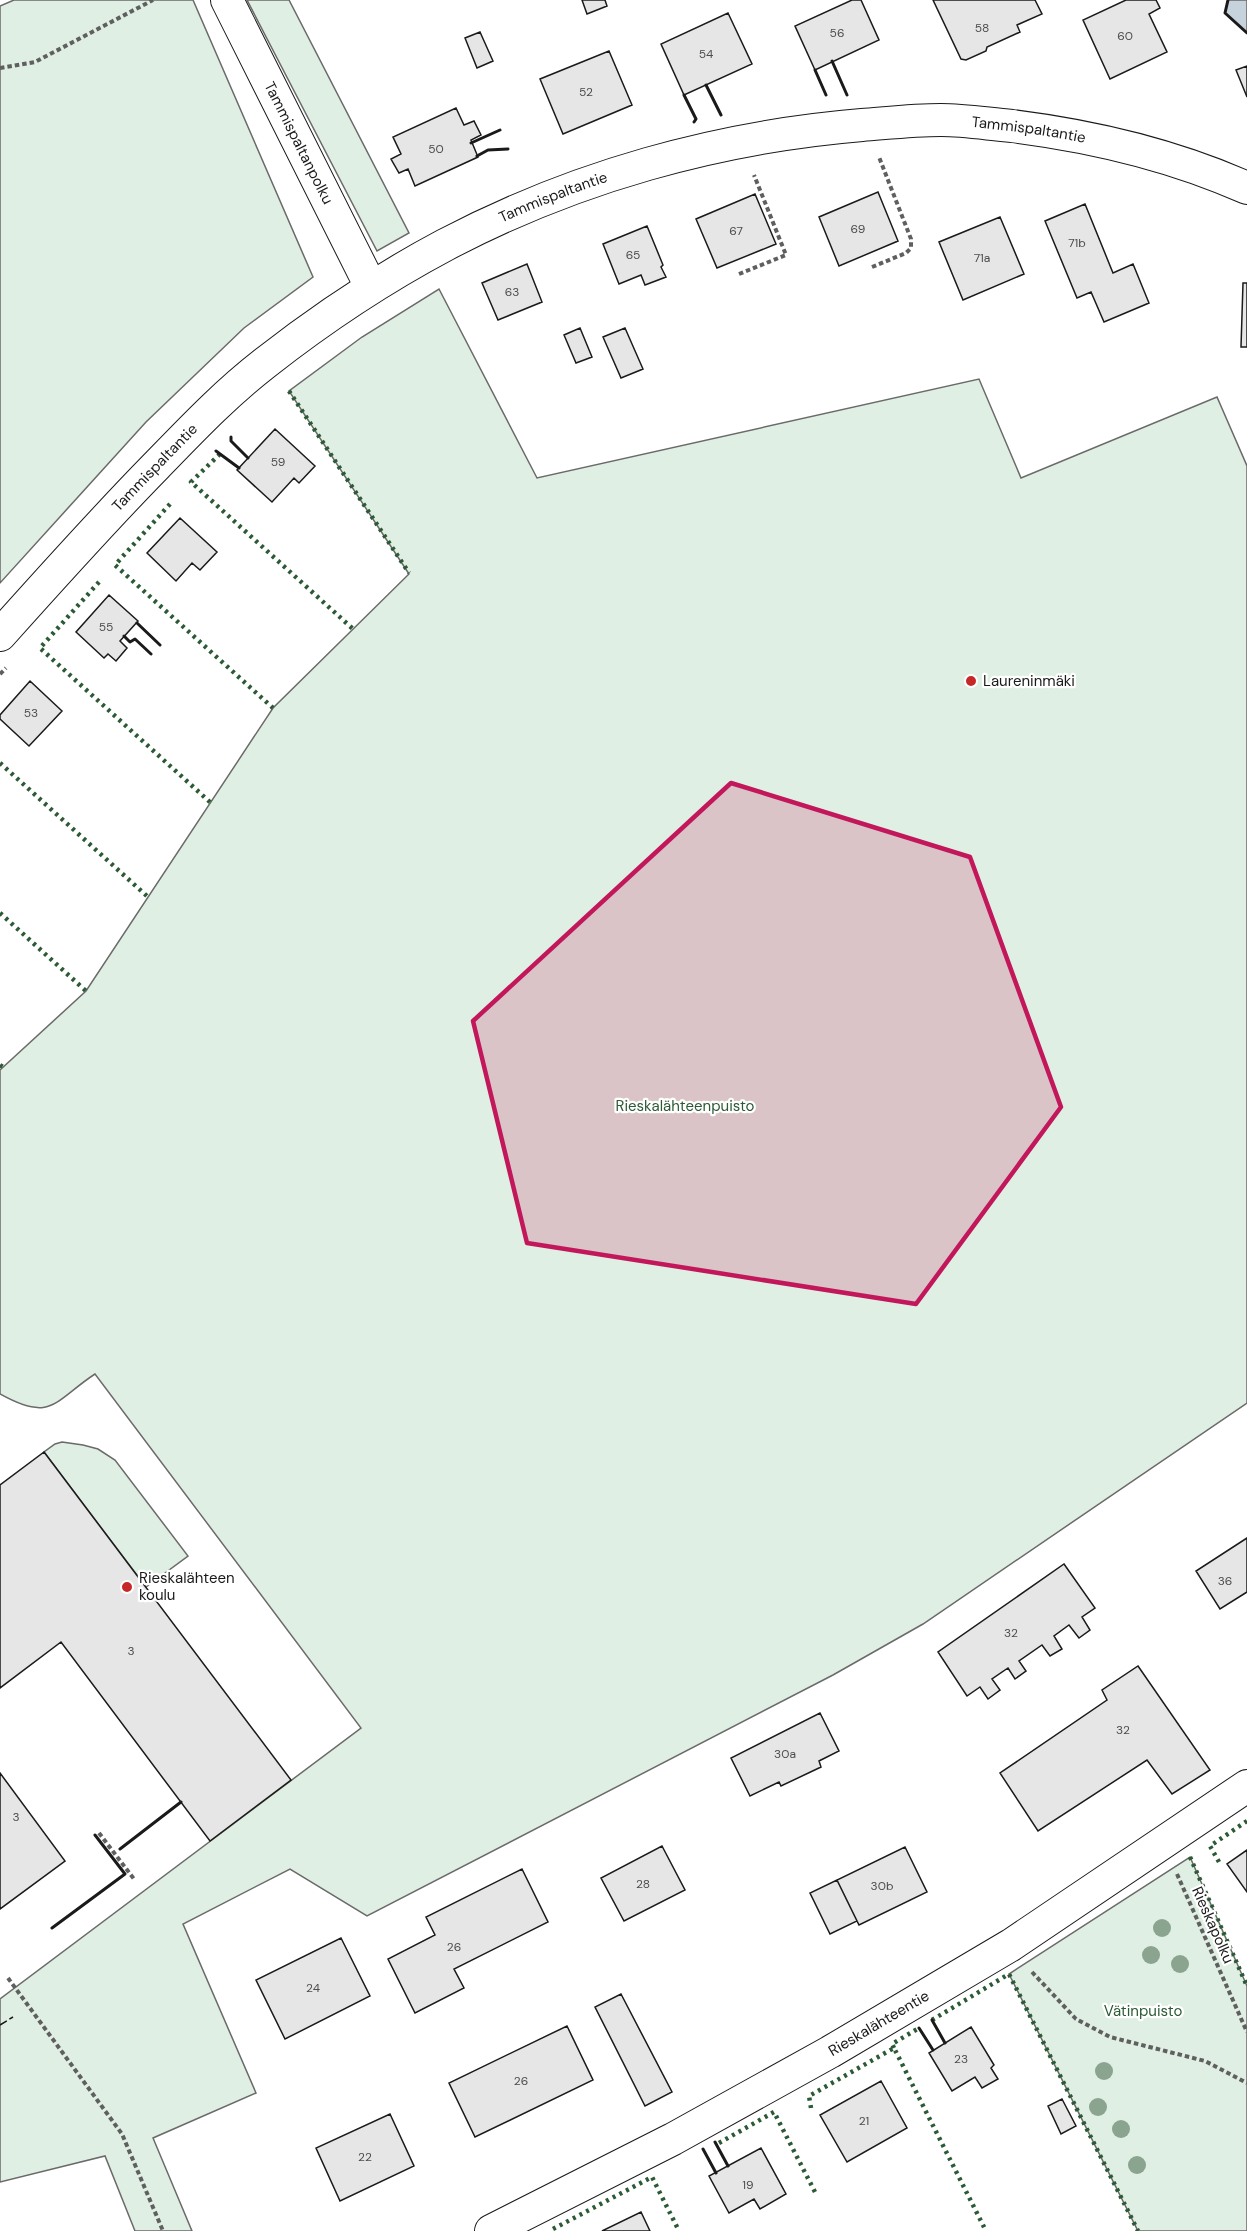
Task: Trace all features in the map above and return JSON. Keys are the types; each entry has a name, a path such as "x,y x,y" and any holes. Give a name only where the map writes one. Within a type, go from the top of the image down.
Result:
{"street":[{"name":"Tammispaltanpolku","path":"227,0 371,287"},
{"name":"Tammispaltantie","path":"0,635 111,512 207,413 262,365 371,287 446,245 521,209 603,177 694,152 815,129 924,120 969,121 1028,128 1095,140 1156,155 1247,188"},
{"name":"Rieskalähteentie","path":"492,2231 683,2133 830,2052 1011,1946 1247,1786"}],"path":[{"path":"0,68 36,63 153,0"},
{"path":"872,267 906,253 911,248 911,239 882,165"},
{"path":"739,274 786,255 754,173"},
{"path":"0,674 7,667"},
{"path":"99,1833 134,1879"},
{"name":"Rieskapolku","path":"1158,1846 1179,1877 1247,2032"},
{"path":"1011,1946 1039,1983 1076,2019 1110,2037 1204,2061 1247,2083"},
{"path":"8,1978 122,2134 163,2231"}],"highlighted area":[{"path":"731,783 970,857 1061,1107 916,1304 527,1243 473,1021"}],"green space":[{"path":"14,0 193,0 313,277 244,328 146,422 0,583 0,6"},
{"path":"247,0 289,0 409,233 377,251"},
{"name":"Rieskalähteenpuisto","path":"439,289 537,478 979,379 1021,478 1217,397 1247,466 1247,1403 923,1624 833,1675 367,1916 290,1869 183,1924 256,2093 153,2138 192,2231 135,2231 105,2156 0,2182 0,1999 361,1728 95,1374 61,1400 42,1408 17,1403 0,1394 0,1070 86,991 273,708 409,574 289,391 362,337"},
{"path":"62,1442 98,1449 115,1460 188,1556 146,1587 44,1452"},
{"name":"Vätinpuisto","path":"1190,1857 1247,1986 1247,2231 1138,2231 1009,1974"}],"shaded area":[{"path":"1228,0 1247,0 1247,33 1225,13"}],"building":[{"path":"582,0 605,0 607,6 587,14"},
{"path":"852,0 861,0 879,40 815,70 795,26"},
{"path":"933,0 1035,0 1042,14 1017,25 1020,32 987,47 986,51 966,60 961,59"},
{"path":"1126,0 1156,0 1160,8 1149,14 1167,52 1110,79 1083,20"},
{"path":"728,13 752,64 684,95 661,44"},
{"path":"480,32 493,61 477,68 465,38"},
{"path":"609,51 632,105 563,134 540,79"},
{"path":"1247,66 1247,97 1236,70"},
{"path":"456,108 464,125 474,121 481,135 471,140 478,157 415,186 408,169 399,173 391,159 401,154 393,137"},
{"path":"878,192 898,241 839,266 819,217"},
{"path":"755,194 776,244 717,268 696,219"},
{"path":"1085,204 1113,273 1133,264 1149,303 1104,322 1091,292 1077,298 1045,221"},
{"path":"1000,217 1024,274 963,300 939,242"},
{"path":"647,226 666,277 645,285 641,275 619,284 603,244"},
{"path":"527,264 542,302 498,320 482,283"},
{"path":"1243,283 1247,283 1247,347 1241,347"},
{"path":"580,328 592,357 576,363 564,335"},
{"path":"625,328 643,369 621,378 603,337"},
{"path":"275,429 315,466 299,483 294,478 272,502 237,470"},
{"path":"180,518 217,552 200,570 192,563 176,581 147,553"},
{"path":"109,595 138,621 120,641 127,648 116,661 108,654 104,658 76,632"},
{"path":"30,681 62,711 29,746 0,719 0,715"},
{"path":"44,1452 291,1780 210,1841 61,1642 0,1688 0,1485"},
{"path":"1247,1538 1247,1592 1220,1609 1196,1571"},
{"path":"1064,1564 1095,1608 1082,1617 1090,1630 1079,1638 1069,1625 1054,1636 1062,1649 1050,1656 1042,1645 1019,1661 1026,1671 1015,1679 1008,1668 992,1679 1000,1690 988,1699 980,1687 967,1696 938,1652"},
{"path":"1138,1666 1210,1770 1172,1794 1147,1760 1038,1831 1000,1773 1107,1700 1102,1690"},
{"path":"820,1713 839,1751 819,1761 821,1767 781,1786 779,1782 750,1796 731,1758"},
{"path":"0,1773 65,1861 0,1909"},
{"path":"662,1846 685,1890 624,1921 601,1878"},
{"path":"905,1847 927,1892 859,1925 837,1880"},
{"path":"1247,1850 1247,1892 1227,1864"},
{"path":"522,1869 548,1922 454,1969 464,1988 415,2013 388,1959 435,1935 426,1917"},
{"path":"837,1880 857,1921 830,1934 810,1893"},
{"path":"341,1938 370,1996 285,2039 256,1980"},
{"path":"621,1994 672,2092 645,2106 595,2007"},
{"path":"567,2026 593,2080 475,2137 449,2083"},
{"path":"971,2027 994,2065 991,2068 998,2079 982,2088 975,2077 952,2091 929,2053"},
{"path":"881,2081 907,2128 847,2162 820,2115"},
{"path":"1062,2099 1076,2126 1061,2134 1048,2106"},
{"path":"390,2114 414,2166 340,2201 316,2148"},
{"path":"761,2148 786,2194 760,2209 754,2199 729,2213 709,2176"},
{"path":"641,2212 650,2231 602,2231"}],"hedge":[{"path":"289,391 409,573"},
{"path":"220,454 191,482 353,629"},
{"path":"170,504 115,565 273,708"},
{"path":"99,582 40,648 211,803"},
{"path":"0,763 148,897"},
{"path":"0,913 86,991"},
{"path":"1219,1862 1210,1846 1247,1821"},
{"path":"1190,1857 1247,1986"},
{"path":"932,2020 1009,1974 1138,2231"},
{"path":"894,2048 892,2044 919,2028"},
{"path":"811,2108 809,2096 894,2048 986,2231"},
{"path":"719,2143 774,2112 816,2194"},
{"path":"553,2229 652,2177 679,2231"}],"fence":[{"path":"0,2025 13,2017"}],"wall":[{"path":"1228,0 1225,13 1247,33"},
{"path":"832,61 847,95"},
{"path":"815,70 826,95"},
{"path":"706,85 721,115"},
{"path":"684,95 696,119 694,122"},
{"path":"471,143 500,130"},
{"path":"477,156 488,150 508,149"},
{"path":"231,437 231,441 248,458"},
{"path":"216,451 239,468"},
{"path":"137,623 160,645"},
{"path":"124,636 130,642 135,639 151,654"},
{"path":"120,1849 181,1802"},
{"path":"52,1928 125,1874 95,1835"},
{"path":"932,2020 945,2043"},
{"path":"919,2028 933,2050"},
{"path":"715,2142 728,2166"},
{"path":"703,2149 716,2173"}],"place":[{"name":"Laureninmäki","path":"971,681"},
{"name":"Rieskalähteen koulu","path":"127,1587"}]}
